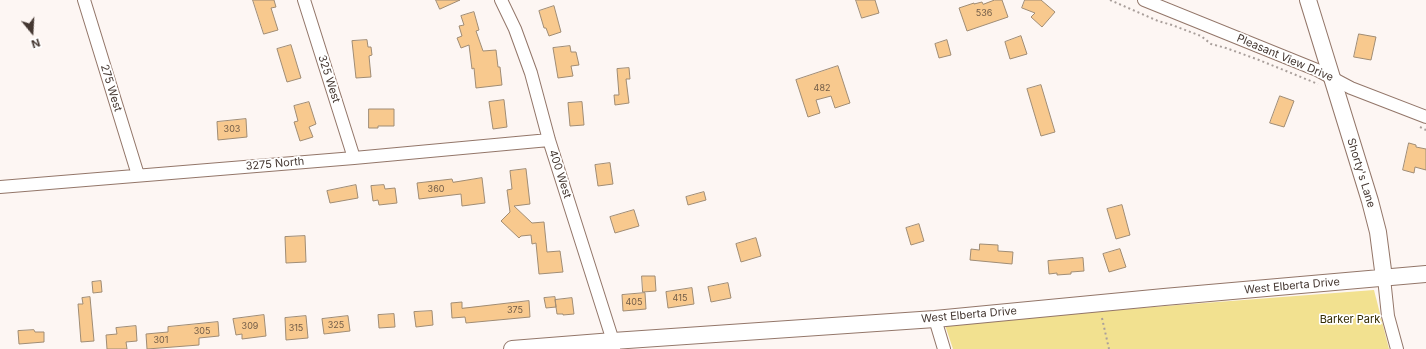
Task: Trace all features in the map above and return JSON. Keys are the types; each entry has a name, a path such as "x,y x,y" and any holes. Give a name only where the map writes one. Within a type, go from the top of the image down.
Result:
{"main road":[{"name":"Shorty's Lane","path":"1308,0 1327,82 1375,220 1384,278"},
{"name":"West Elberta Drive","path":"512,349 614,345 935,319 1150,298 1426,274"}],"street":[{"name":"275 West","path":"84,0 138,175"},
{"name":"325 West","path":"304,0 354,158"},
{"name":"400 West","path":"501,0 515,29 531,72 549,140 614,345"},
{"name":"Pleasant View Drive","path":"1144,0 1317,70 1327,82 1351,88 1426,117"},
{"name":"3275 North","path":"0,187 354,158 549,140"},
{"name":"Shorty's Lane","path":"1384,278 1388,316 1397,349"},
{"path":"935,319 944,349"}],"path":[{"path":"1110,0 1158,22 1172,25 1200,36 1211,44 1327,82"},
{"path":"1102,318 1109,349"}],"green space":[{"name":"Barker Park","path":"1374,290 1389,349 953,349 945,325 1152,307"}],"building":[{"path":"253,0 274,0 276,7 271,8 278,30 264,34"},
{"path":"436,0 460,0 440,9"},
{"path":"856,0 875,0 879,13 862,18"},
{"path":"995,0 1002,0 1008,17 967,31 959,8 974,3 982,2 983,4"},
{"path":"1025,0 1041,0 1055,12 1042,27 1031,17 1035,13 1022,8"},
{"path":"554,6 561,32 549,36 546,28 544,28 539,11"},
{"path":"474,12 479,30 476,31 483,51 496,50 502,85 476,88 474,68 472,69 469,45 461,48 457,38 462,36 459,26 464,25 461,16"},
{"path":"1359,34 1376,37 1371,60 1354,57"},
{"path":"1021,36 1027,54 1010,59 1005,42"},
{"path":"367,40 368,47 371,47 372,55 369,56 371,77 356,78 352,41"},
{"path":"947,40 951,55 939,58 935,44"},
{"path":"291,45 301,78 287,82 277,49"},
{"path":"570,46 571,52 576,52 579,65 571,66 573,76 558,78 553,48"},
{"path":"838,66 850,103 835,108 831,96 816,100 820,113 808,117 796,80"},
{"path":"629,68 630,79 626,79 629,103 615,105 614,95 619,95 617,69"},
{"path":"1041,85 1055,132 1041,136 1027,89"},
{"path":"1280,96 1294,101 1284,127 1270,123"},
{"path":"504,100 507,127 493,129 489,102"},
{"path":"309,102 316,124 309,127 313,137 300,141 294,122 298,121 294,106"},
{"path":"582,102 584,125 570,126 568,103"},
{"path":"369,109 394,109 394,126 378,126 378,128 369,128"},
{"path":"246,119 247,137 218,140 217,122"},
{"path":"1409,143 1416,145 1416,147 1426,149 1426,170 1415,167 1414,173 1403,170"},
{"path":"610,163 613,184 598,186 595,165"},
{"path":"526,169 530,204 514,206 532,223 544,222 547,252 560,251 563,272 539,274 536,243 532,244 531,235 521,236 519,238 501,221 510,212 507,190 512,189 510,171"},
{"path":"482,178 485,203 462,206 461,194 419,199 417,183 452,179 453,182"},
{"path":"356,185 358,198 330,203 327,191"},
{"path":"384,185 385,189 395,188 397,203 379,205 378,200 373,201 371,186"},
{"path":"704,192 706,200 688,205 686,197"},
{"path":"1122,205 1130,235 1116,239 1107,209"},
{"path":"634,210 639,226 615,233 610,217"},
{"path":"919,224 924,241 911,245 906,228"},
{"path":"305,236 306,262 286,263 285,237"},
{"path":"756,238 761,256 741,262 736,244"},
{"path":"980,244 998,245 998,251 1013,252 1012,264 970,260 971,249 979,250"},
{"path":"1120,249 1126,267 1109,272 1103,254"},
{"path":"1083,258 1084,271 1071,272 1071,274 1049,274 1048,261"},
{"path":"642,276 655,276 656,291 643,292"},
{"path":"101,281 102,292 93,293 92,282"},
{"path":"728,283 731,298 711,302 708,287"},
{"path":"692,288 694,304 668,308 666,292"},
{"path":"645,293 646,309 623,311 622,295"},
{"path":"90,297 94,341 81,342 78,304 83,304 82,298"},
{"path":"555,297 556,307 546,308 544,298"},
{"path":"572,298 574,314 557,314 555,300"},
{"path":"529,301 530,317 466,323 465,317 452,318 451,303 462,302 462,308"},
{"path":"432,311 433,325 416,327 414,312"},
{"path":"394,314 395,327 379,328 378,315"},
{"path":"264,315 266,336 242,339 242,334 236,335 233,319"},
{"path":"306,316 308,338 286,340 285,318"},
{"path":"348,316 350,331 324,334 322,319"},
{"path":"218,322 219,336 199,338 199,345 147,349 146,334 168,332 168,327"},
{"path":"136,326 137,341 126,342 127,349 107,349 106,335 117,334 116,328"},
{"path":"34,330 35,332 44,332 44,342 19,344 18,331"}]}
